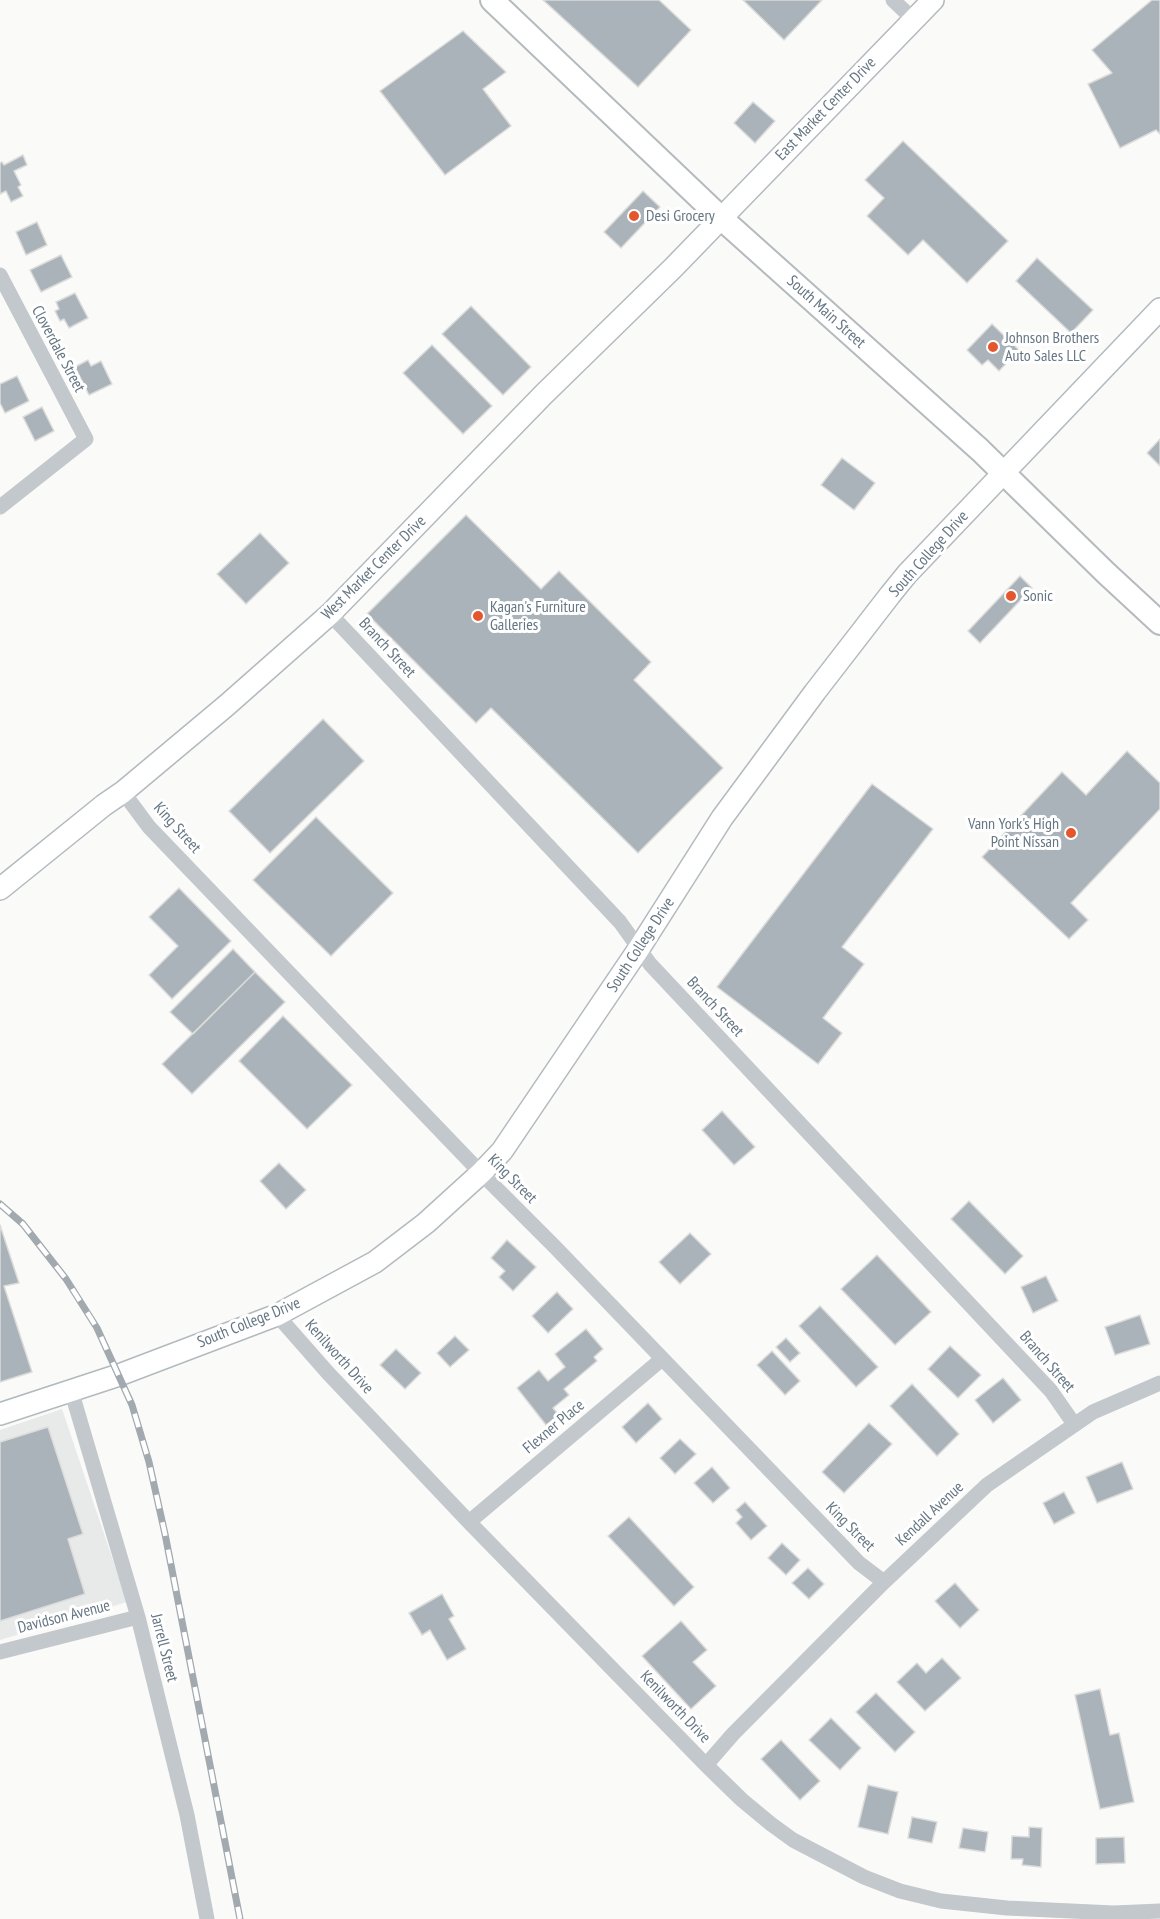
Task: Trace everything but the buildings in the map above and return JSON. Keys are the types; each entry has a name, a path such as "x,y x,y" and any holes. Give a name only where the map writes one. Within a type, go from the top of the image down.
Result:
{"main road":[{"name":"South Main Street","path":"492,0 720,218 980,450 1160,622"},
{"name":"East Market Center Drive","path":"720,218 933,0"},
{"name":"West Market Center Drive","path":"0,889 123,792 227,705 330,614 544,394 673,268 720,218"},
{"name":"South College Drive","path":"0,1414 119,1375 277,1315 375,1262 426,1223 481,1173 502,1151 638,950 722,818 815,692 908,574 1160,309"}],"street":[{"path":"893,0 914,19"},
{"name":"Cloverdale Street","path":"0,275 86,440 0,507"},
{"name":"Branch Street","path":"330,614 620,922 650,964 1051,1391 1074,1424"},
{"name":"King Street","path":"123,792 149,827 481,1173 859,1563 884,1582"},
{"name":"Kenilworth Drive","path":"277,1315 327,1373 706,1765 742,1800 794,1840 864,1877 900,1891 941,1901 1007,1908 1114,1913 1160,1911"},
{"name":"Flexner Place","path":"470,1522 662,1359"},
{"name":"Kendall Avenue","path":"706,1765 733,1734 884,1582 987,1485 1093,1412 1160,1383"},
{"name":"Jarrell Street","path":"71,1390 138,1617 187,1815 207,1919"},
{"name":"Davidson Avenue","path":"0,1652 138,1617"}],"shaded area":[{"path":"62,1409 127,1602 0,1640 0,1430"}],"railway":[{"path":"0,1204 23,1224 66,1279 97,1328 132,1405 149,1462 165,1534 240,1919"}],"place":[{"name":"Desi Grocery","path":"634,216"},
{"name":"Johnson Brothers Auto Sales LLC","path":"993,347"},
{"name":"Sonic","path":"1011,596"},
{"name":"Kagan's Furniture Galleries","path":"478,616"},
{"name":"Vann York's High Point Nissan","path":"1071,833"}]}
